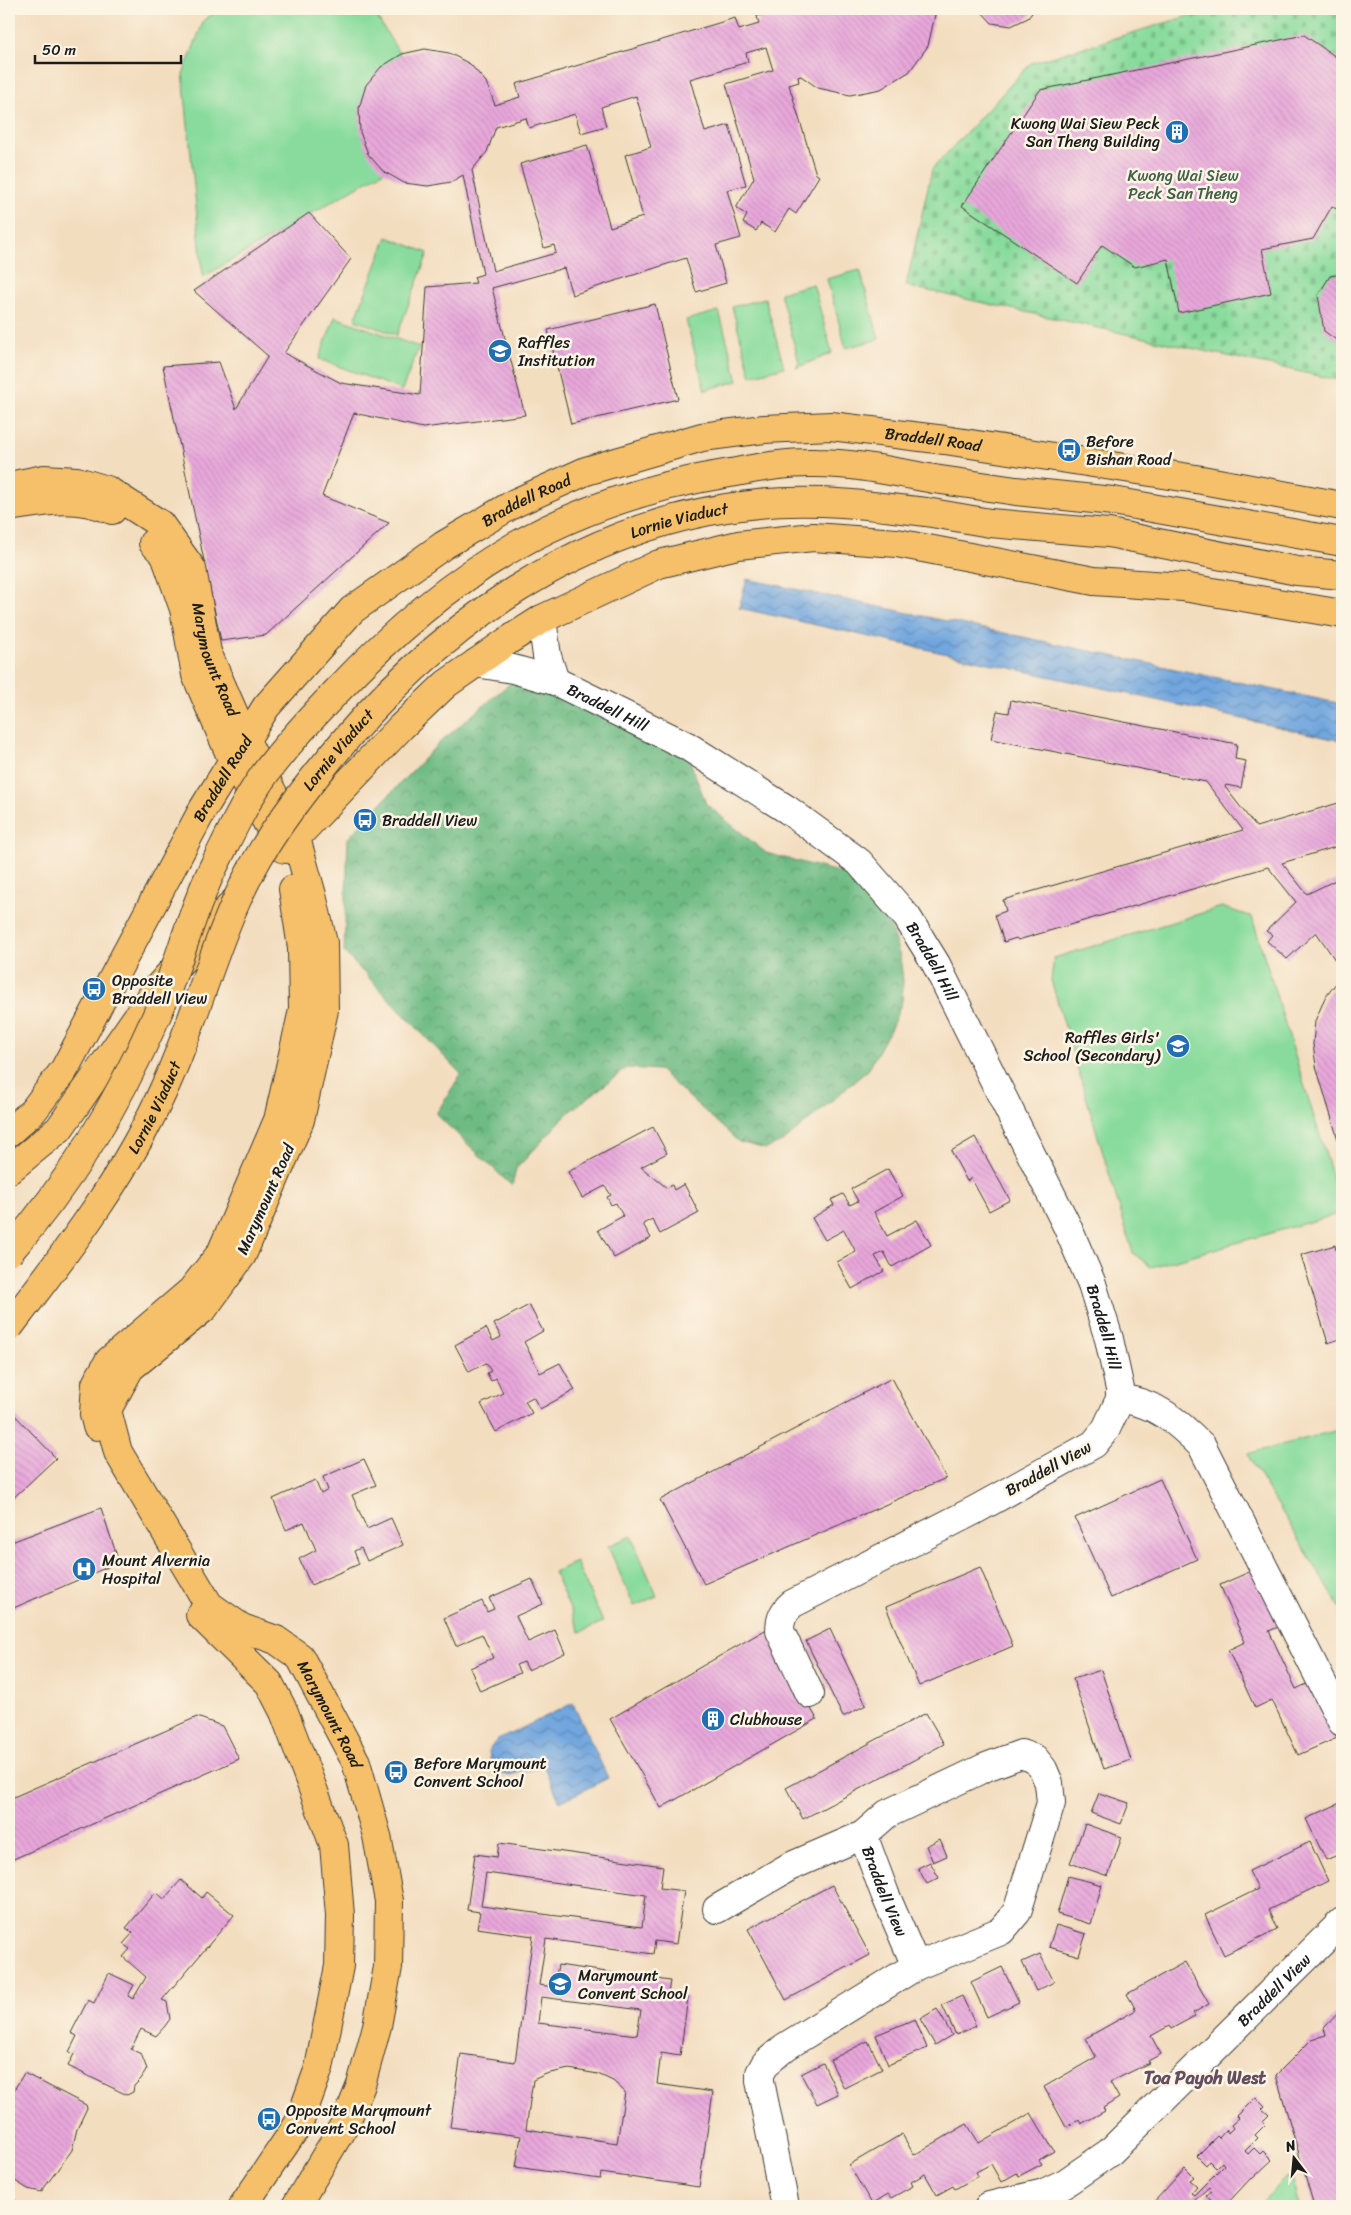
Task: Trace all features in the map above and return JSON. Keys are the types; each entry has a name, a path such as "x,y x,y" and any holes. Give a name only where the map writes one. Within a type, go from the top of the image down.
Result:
{"main road":[{"name":"Braddell Road","path":"9,1132 34,1111 64,1070 203,809 266,707 352,610 444,545 515,503 586,471 702,437 764,429 831,426 945,440 1202,480 1342,506"},
{"path":"9,1252 47,1207 103,1120 136,1059 157,1015 195,906 218,857 263,776 314,716 363,663 416,614 469,573 526,539 577,515 629,495 692,479 757,468 815,463 934,478 1016,492 1113,501 1342,542"},
{"name":"Marymount Road","path":"9,486 44,479 77,481 108,490 160,524 192,569 207,652 239,749"},
{"name":"Marymount Road","path":"9,507 52,500 92,501 124,515 165,555 184,609 196,675 239,749 290,844 312,895 322,943 324,1010 300,1120 242,1255 204,1308 130,1368 108,1410 118,1452 208,1605 242,1628 276,1640 300,1657 356,1762 377,1836 389,1900 388,1967 377,2026 361,2085 346,2122 296,2206"},
{"name":"Lornie Viaduct","path":"9,1327 71,1246 118,1178 162,1095 191,1027 234,902 255,863 300,795 344,739 390,689 440,644 489,606 545,571 591,548 623,536 690,516 759,503 848,503 926,512 990,523 1109,534 1297,571"},
{"path":"9,1192 59,1129 158,987 401,727 446,684 542,619 659,564 738,545 813,537 897,543 1094,581 1183,587 1342,614"},
{"path":"1297,571 1342,575"},
{"path":"1297,571 1342,584"},
{"name":"Marymount Road","path":"243,2206 299,2123 319,2068 339,1966 340,1915 334,1845 284,1712 269,1683 198,1612 106,1457 94,1414 96,1384 109,1361 191,1291 221,1253 278,1120 303,1010 302,948 290,844"},
{"path":"9,1170 59,1129"}],"street":[{"name":"Braddell Hill","path":"542,619 547,656 556,681"},
{"name":"Braddell Hill","path":"476,663 513,669 556,681 687,746 788,810 859,862 907,917 936,964 1080,1252 1109,1338 1118,1377 1120,1399"},
{"name":"Braddell View","path":"810,1694 780,1631 780,1620 785,1610 792,1604 1094,1444 1106,1429 1120,1399"},
{"path":"1120,1399 1143,1403 1174,1419 1202,1446 1342,1722"},
{"name":"Braddell View","path":"785,2206 760,2081 760,2073 765,2064 785,2047 916,1966 1001,1931 1017,1912 1051,1803 1049,1783 1043,1769 1035,1759 1021,1754 986,1767 887,1814 863,1835 885,1894 916,1966"},
{"path":"717,1909 789,1867 863,1835"},
{"name":"Braddell View","path":"989,2206 1044,2193 1064,2183 1110,2152 1342,1922"}],"green space":[{"path":"220,9 372,9 409,69 410,156 203,277 183,74 204,20"},
{"name":"Kwong Wai Siew Peck San Theng","path":"1212,9 1342,9 1342,381 906,286 932,169 1031,63"},
{"path":"387,237 428,253 397,335 355,320"},
{"path":"860,270 879,339 846,348 827,279"},
{"path":"813,284 832,353 796,368 799,362 780,293"},
{"path":"765,298 784,367 751,376 732,307"},
{"path":"719,311 738,381 705,390 686,320"},
{"path":"335,317 419,347 402,390 319,359"},
{"path":"520,675 685,748 706,804 766,853 876,882 900,957 903,980 902,1001 892,1026 868,1070 784,1141 766,1149 739,1142 659,1070 627,1068 569,1112 516,1169 512,1186 436,1114 461,1074 344,952 348,838 438,744"},
{"path":"1222,907 1252,917 1336,1188 1338,1214 1151,1267 1133,1253 1051,980 1054,958"},
{"path":"1342,1429 1342,1611 1247,1454"},
{"path":"631,1536 657,1596 634,1606 608,1546"},
{"path":"576,1562 603,1622 580,1632 554,1572"},
{"path":"1287,2177 1291,2177 1299,2206 1259,2205"}],"water":[{"path":"747,579 1342,704 1342,741 739,608"},
{"path":"573,1703 608,1778 560,1802 544,1767 508,1775 497,1773 490,1761 489,1750 496,1741"}],"building":[{"path":"770,9 934,9 935,15 928,46 909,72 881,89 850,95 818,88 801,76 798,77 799,82 789,85 816,174 819,176 796,214 789,209 775,232 761,223 756,231 743,223 747,215 736,208 754,178 726,84 773,70 766,47 746,53 748,62 690,79 705,132 729,125 746,185 727,190 741,238 716,245 726,283 696,292 686,258 572,295 564,268 492,288 525,415 423,428 354,413 322,496 389,523 266,635 221,641 163,366 219,362 236,409 268,356 194,291 309,213 351,259 284,353 341,383 420,395 427,287 476,283 474,277 483,274 463,175 451,182 428,186 404,183 383,171 368,154 360,132 359,108 366,85 381,67 402,54 425,49 449,53 470,64 486,82 495,105 520,97 516,84 735,18 739,30 759,24 757,16 770,12","holes":["636,96 651,147 625,155 643,217 610,227 587,145 520,164 544,248 554,245 556,253 493,271 472,170 487,152 496,127 526,118 529,128 575,114 581,133 606,126 601,107"]},
{"path":"979,9 1035,9 1028,18 1011,26 992,23"},
{"name":"Kwong Wai Siew Peck San Theng Building","path":"1304,35 1342,61 1342,213 1332,206 1313,239 1262,249 1271,293 1179,313 1168,259 1135,267 1102,245 1077,283 962,206 1040,90"},
{"path":"1342,274 1342,344 1324,331 1318,295 1330,276"},
{"path":"655,304 678,399 571,424 548,330"},
{"path":"1011,700 1237,744 1235,759 1246,761 1241,788 1226,785 1225,787 1256,827 1342,802 1342,845 1282,863 1307,894 1342,877 1342,970 1316,932 1287,959 1267,941 1272,935 1266,931 1296,902 1268,867 1018,940 1016,938 1004,942 995,915 1006,911 1003,900 1243,830 1206,782 991,739 997,711 1009,713"},
{"path":"1342,975 1342,1153 1316,1066 1313,1044 1315,1021 1325,998"},
{"path":"653,1127 667,1153 641,1167 667,1188 672,1185 674,1190 684,1184 699,1213 660,1234 652,1219 643,1224 651,1238 614,1258 598,1230 623,1216 616,1203 611,1205 607,1197 611,1195 605,1186 582,1198 568,1172"},
{"path":"975,1137 1010,1200 989,1211 971,1178 967,1181 951,1151"},
{"path":"888,1169 903,1196 874,1212 887,1236 917,1220 931,1245 892,1267 884,1252 875,1256 884,1271 852,1289 837,1262 856,1252 844,1230 825,1240 812,1218 834,1205 831,1200 843,1194 850,1205 858,1201 851,1189"},
{"path":"1335,1245 1336,1250 1342,1248 1342,1338 1328,1343 1301,1255"},
{"path":"529,1305 543,1331 524,1342 540,1373 560,1363 575,1390 540,1409 533,1397 525,1401 532,1413 496,1432 481,1404 503,1393 496,1378 491,1381 487,1373 491,1371 486,1363 469,1372 455,1345 486,1328 493,1341 501,1337 494,1324"},
{"path":"892,1378 946,1478 704,1584 660,1500"},
{"path":"9,1409 56,1458 9,1502"},
{"path":"364,1459 376,1485 352,1495 367,1529 391,1518 403,1545 367,1561 361,1548 354,1551 359,1564 311,1585 299,1559 316,1550 304,1522 286,1530 273,1499 315,1480 321,1494 328,1490 323,1477"},
{"path":"1160,1479 1197,1559 1111,1598 1075,1518"},
{"path":"101,1508 119,1562 9,1610 9,1543"},
{"path":"980,1567 1013,1646 919,1686 886,1607"},
{"path":"1258,1568 1285,1624 1269,1631 1296,1689 1311,1682 1337,1738 1298,1755 1272,1700 1255,1708 1228,1650 1245,1642 1220,1585"},
{"path":"532,1579 543,1604 516,1616 528,1642 555,1630 565,1653 528,1670 524,1662 516,1665 520,1673 480,1691 470,1668 493,1658 482,1634 456,1646 444,1618 482,1601 487,1612 494,1609 489,1598"},
{"path":"830,1629 866,1705 843,1717 806,1641"},
{"name":"Clubhouse","path":"765,1630 817,1719 661,1808 610,1719"},
{"path":"1101,1670 1131,1760 1104,1769 1073,1679"},
{"path":"926,1713 944,1744 803,1819 786,1788"},
{"path":"197,1717 222,1726 239,1759 9,1861 9,1799"},
{"path":"1099,1793 1129,1803 1121,1824 1091,1813"},
{"path":"1342,1802 1342,1853 1326,1860 1306,1819"},
{"path":"1085,1824 1122,1837 1108,1876 1070,1863"},
{"path":"940,1839 947,1856 933,1862 926,1846"},
{"path":"1310,1842 1328,1881 1268,1910 1277,1929 1224,1955 1205,1915 1258,1889 1249,1871"},
{"path":"499,1843 663,1866 660,1888 684,1891 676,1944 655,1941 653,1954 546,1939 539,1985 554,1987 558,1965 670,1981 668,1994 688,1997 680,2056 661,2053 657,2084 713,2092 699,2187 601,2173 600,2179 516,2167 521,2136 450,2127 461,2054 515,2062 533,1936 477,1928 480,1912 467,1910 475,1854 497,1857","holes":["486,1873 646,1895 642,1927 481,1906","541,1997 641,2010 637,2035 538,2023","569,2069 598,2074 613,2081 625,2092 617,2143 526,2129 533,2080 546,2074"]},
{"path":"930,1862 939,1878 927,1884 918,1868"},
{"path":"1068,1876 1102,1885 1091,1924 1057,1914"},
{"path":"181,1880 202,1898 206,1892 234,1915 162,2000 167,2002 170,2019 165,2026 156,2036 141,2029 131,2049 141,2054 147,2069 134,2086 133,2092 127,2095 68,2066 74,2054 69,2052 77,2036 71,2033 88,2000 94,2003 109,1973 134,1985 128,1996 133,1999 146,1977 123,1957 130,1949 123,1944 133,1933 126,1928 156,1892 164,1899"},
{"path":"832,1885 870,1955 786,2000 748,1929"},
{"path":"1056,1925 1086,1934 1079,1956 1049,1947"},
{"path":"1040,1954 1054,1982 1036,1991 1022,1962"},
{"path":"1185,1962 1209,2004 1193,2013 1195,2016 1171,2029 1169,2026 1151,2036 1161,2054 1148,2061 1149,2063 1110,2082 1119,2098 1103,2108 1105,2111 1081,2124 1079,2120 1066,2127 1044,2087 1096,2057 1086,2038 1136,2010 1127,1994"},
{"path":"1002,1967 1019,2002 987,2017 971,1982"},
{"path":"962,1996 976,2026 956,2035 942,2005"},
{"path":"937,2009 952,2035 935,2045 920,2019"},
{"path":"1342,2009 1342,2206 1314,2206 1276,2075 1312,2039 1326,2035 1324,2028"},
{"path":"915,2019 927,2048 888,2065 876,2035"},
{"path":"868,2041 882,2069 844,2088 830,2060"},
{"path":"823,2063 838,2094 817,2104 801,2074"},
{"path":"24,2073 86,2105 87,2108 77,2129 72,2150 41,2192 28,2189 9,2177 9,2093 11,2095"},
{"path":"1256,2097 1265,2106 1262,2109 1269,2115 1263,2121 1266,2124 1255,2135 1258,2138 1245,2151 1248,2154 1254,2148 1260,2154 1263,2151 1272,2160 1251,2178 1225,2206 1209,2205 1212,2202 1206,2195 1212,2190 1209,2187 1189,2206 1146,2206 1150,2202 1152,2204 1185,2168 1194,2177 1190,2180 1197,2186 1191,2193 1194,2195 1224,2165 1222,2162 1216,2168 1209,2161 1206,2165 1197,2156 1217,2136 1219,2138 1226,2130 1228,2133 1233,2128 1231,2125 1239,2118 1237,2116"},
{"path":"1031,2113 1054,2151 1039,2160 1042,2164 1019,2176 1017,2173 1001,2182 991,2164 976,2172 978,2176 955,2189 953,2186 937,2195 925,2174 911,2182 913,2186 891,2198 888,2194 872,2204 849,2165 902,2134 914,2155 967,2124 979,2143"},
{"path":"9,2195 22,2206 9,2206"}],"place":[{"name":"Kwong Wai Siew Peck San Theng Building","path":"1177,132"},
{"name":"Raffles Institution","path":"500,351"},
{"name":"Before Bishan Road","path":"1069,450"},
{"name":"Braddell View","path":"365,820"},
{"name":"Opposite Braddell View","path":"94,989"},
{"name":"Raffles Girls' School (Secondary)","path":"1178,1046"},
{"name":"Mount Alvernia Hospital","path":"84,1569"},
{"name":"Clubhouse","path":"713,1719"},
{"name":"Before Marymount Convent School","path":"396,1772"},
{"name":"Marymount Convent School","path":"560,1984"},
{"name":"Opposite Marymount Convent School","path":"269,2119"}],"district":[{"name":"Toa Payoh West","path":"1205,2078"}]}
